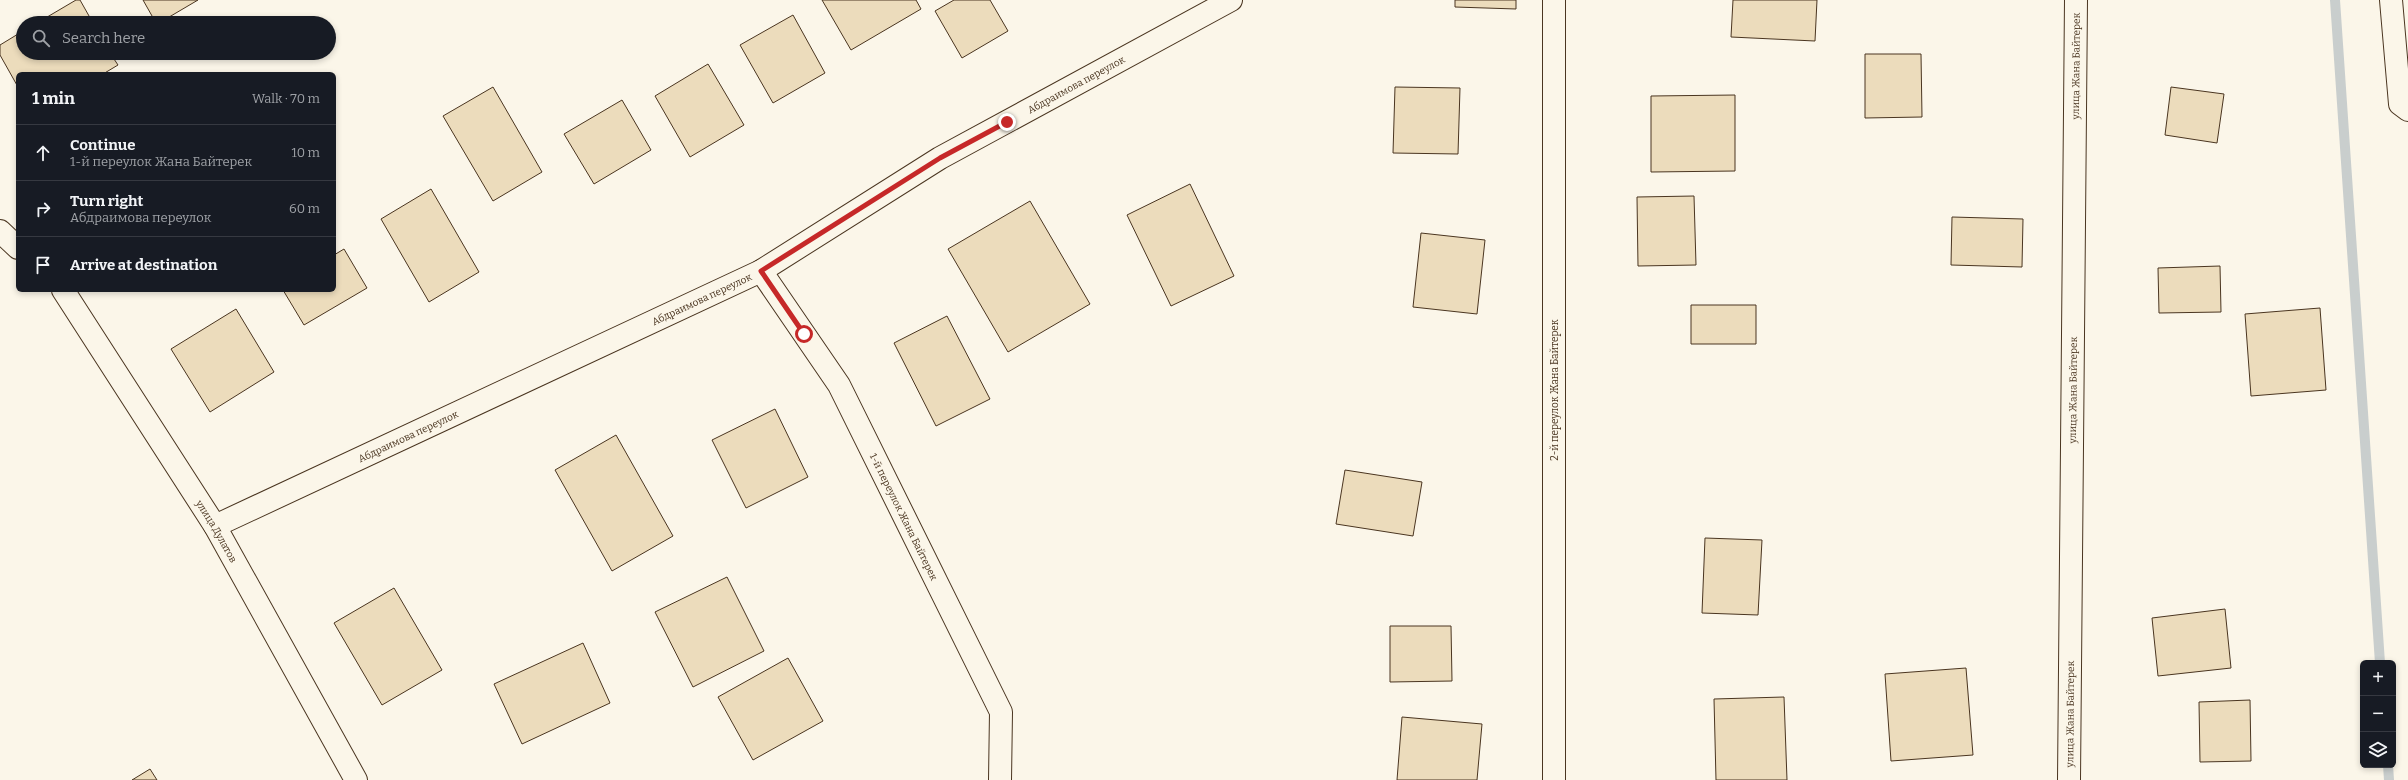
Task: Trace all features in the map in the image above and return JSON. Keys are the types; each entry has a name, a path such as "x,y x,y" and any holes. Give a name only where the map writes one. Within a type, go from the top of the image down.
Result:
{"street":[{"name":"Абдраимова переулок","path":"215,526 761,271 940,158 1232,0"},
{"name":"2-й переулок Жана Байтерек","path":"1554,0 1554,780"},
{"name":"улица Жана Байтерек","path":"2069,780 2076,0"},
{"path":"2391,0 2400,104 2408,110"},
{"path":"0,231 16,246"},
{"name":"1-й переулок Жана Байтерек","path":"761,271 839,385 1001,712 1000,780"},
{"name":"улица Дулатов","path":"64,292 215,526 356,780"}],"building":[{"path":"76,0 80,0 89,16 49,16"},
{"path":"143,0 198,0 171,16 152,16"},
{"path":"822,0 916,0 921,9 851,50"},
{"path":"954,0 990,0 1008,31 962,58 935,11"},
{"path":"1455,0 1516,0 1516,9 1455,7"},
{"path":"1733,0 1817,0 1815,41 1731,37"},
{"path":"793,15 825,73 773,103 740,45"},
{"path":"16,35 16,60 115,60 118,65 106,72 16,72 16,83 0,55 0,45"},
{"path":"1865,54 1921,54 1922,117 1865,118"},
{"path":"708,64 744,125 690,157 655,96"},
{"path":"493,87 542,172 493,201 443,116"},
{"path":"1395,87 1460,88 1458,154 1393,153"},
{"path":"2171,87 2224,94 2217,143 2165,135"},
{"path":"1735,95 1735,171 1651,172 1651,96"},
{"path":"622,100 651,150 594,184 564,134"},
{"path":"1190,184 1234,276 1171,306 1127,215"},
{"path":"431,189 479,272 429,302 381,219"},
{"path":"1694,196 1696,265 1638,266 1637,197"},
{"path":"1030,201 1090,304 1008,352 948,249"},
{"path":"1952,217 2023,219 2022,267 1951,265"},
{"path":"1421,233 1485,240 1477,314 1413,307"},
{"path":"344,249 367,288 304,325 284,292 336,292 336,254"},
{"path":"2220,266 2221,312 2159,313 2158,268"},
{"path":"1691,305 1756,305 1756,344 1691,344"},
{"path":"2320,308 2326,390 2251,396 2245,314"},
{"path":"236,309 274,372 210,412 171,349"},
{"path":"947,316 990,399 936,426 894,343"},
{"path":"775,409 808,477 746,508 712,440"},
{"path":"616,435 673,536 612,571 555,470"},
{"path":"1345,470 1422,482 1413,536 1336,524"},
{"path":"1705,538 1762,540 1758,615 1702,613"},
{"path":"727,577 764,651 693,687 655,612"},
{"path":"394,588 442,670 382,705 334,623"},
{"path":"2225,609 2231,668 2158,676 2152,618"},
{"path":"1390,626 1451,626 1452,681 1390,682"},
{"path":"583,643 610,703 522,744 494,684"},
{"path":"788,658 823,721 753,760 718,697"},
{"path":"1966,668 1973,755 1891,761 1885,674"},
{"path":"1784,697 1787,780 1716,780 1714,699"},
{"path":"2250,700 2251,761 2200,762 2199,702"},
{"path":"1402,717 1482,724 1477,780 1397,780"},
{"path":"150,769 157,780 132,780"}],"waterway":[{"path":"2335,0 2380,660"},
{"path":"2388,768 2389,780"}],"route":[{"path":"804,334 761,271 940,158 1007,122"}]}
